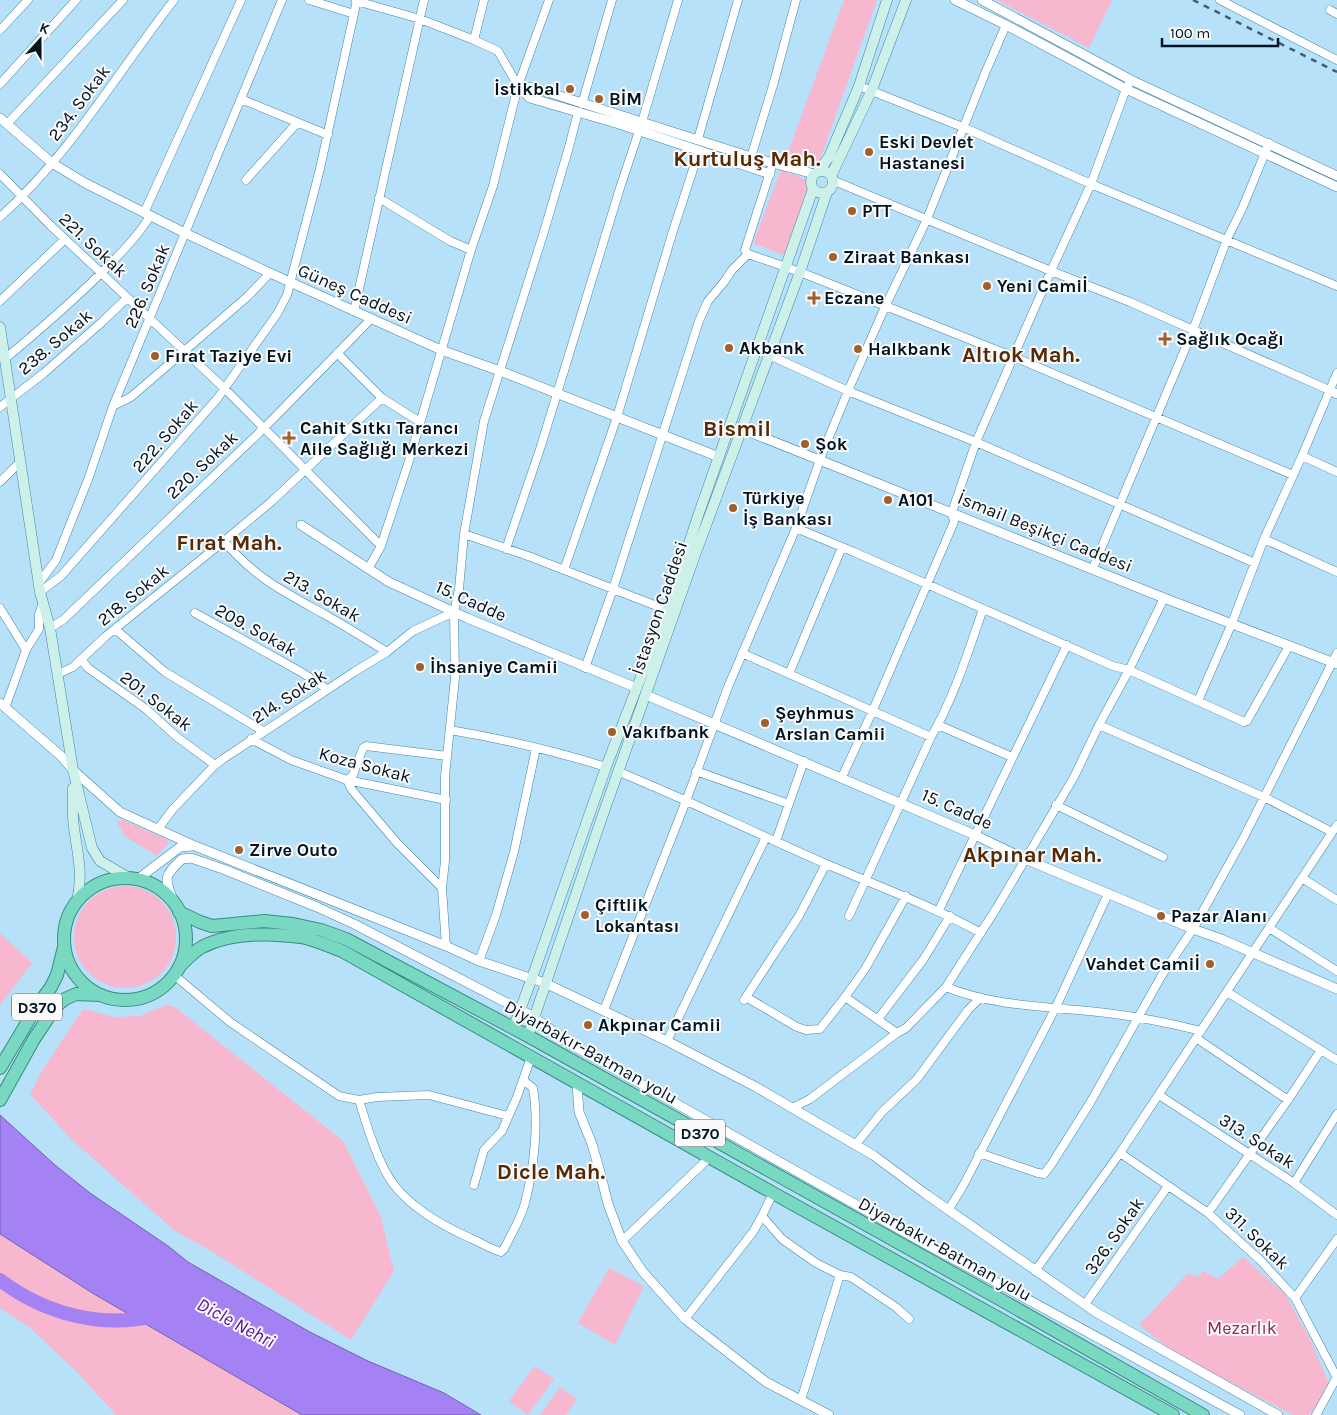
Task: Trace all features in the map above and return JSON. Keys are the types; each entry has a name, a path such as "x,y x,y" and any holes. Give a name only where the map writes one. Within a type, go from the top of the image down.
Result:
{"highway":[{"path":"118,878 135,879 157,887 172,900 183,918 186,938 184,958 176,971 160,989 141,998 121,1000 101,995 84,984 72,968 65,950 65,930 71,911 82,895 99,884 118,878"},
{"name":"Diyarbakır-Batman yolu","path":"179,912 212,926 264,922 293,924 322,930 346,939 528,1036 986,1291 1203,1415"},
{"name":"Diyarbakır-Batman yolu","path":"176,971 202,947 219,941 265,934 303,938 342,951 577,1084 1173,1415"},
{"name":"D370","path":"0,1068 37,1006 51,987 57,974 65,943"},
{"name":"D370","path":"0,1100 34,1039 56,1006 76,994 101,995"}],"main road":[{"path":"887,0 858,86 829,158 811,180 813,190 820,193 827,192 832,187 832,178 871,92 906,0"},
{"path":"816,173 825,172 832,178"},
{"name":"İstasyon Caddesi","path":"513,1029 606,767 666,610 813,190"},
{"name":"İstasyon Caddesi","path":"528,1036 695,554 800,272 827,192"},
{"path":"1,334 40,588 50,628 73,770 92,848 100,861 135,879"},
{"path":"73,770 74,826 81,874 81,885 77,902"}],"street":[{"path":"0,30 28,0"},
{"path":"0,84 76,0"},
{"path":"3,121 122,0"},
{"name":"234. Sokak","path":"0,217 22,197 52,163 174,0"},
{"path":"5,359 72,301 131,243 147,214 241,0"},
{"name":"226. Sokak","path":"40,588 56,560 89,477 113,406 282,0"},
{"path":"308,0 354,14"},
{"path":"357,0 420,19 498,51 518,86"},
{"name":"222. Sokak","path":"40,588 61,576 225,389 277,314 291,283 328,136 357,0"},
{"path":"354,311 424,0"},
{"path":"474,40 484,0"},
{"path":"368,569 381,546 471,250 493,186 518,86 549,0"},
{"path":"446,946 442,888 445,861 445,776 455,678 454,612 459,589 464,534 484,421 562,174 612,0"},
{"path":"506,549 541,446 678,0"},
{"path":"698,139 738,0"},
{"path":"751,157 796,0"},
{"path":"954,0 1265,154 1337,187"},
{"path":"982,0 1129,85 1270,143 1337,176"},
{"path":"1220,0 1337,60"},
{"path":"604,1010 686,801 714,724 742,653 796,528 848,390 927,219 1006,25"},
{"path":"842,777 954,522 952,512 976,442 1091,184 1129,85"},
{"path":"518,86 535,88 580,108 640,126 698,139 751,157 816,173"},
{"path":"858,86 965,128 1091,184 1337,286"},
{"path":"241,98 328,136"},
{"name":"Güneş Caddesi","path":"3,121 52,163 85,183 291,283 441,350 500,371 719,457"},
{"path":"246,180 297,123"},
{"path":"640,126 699,151 770,174"},
{"path":"1093,568 1193,330 1226,239 1242,209 1270,143"},
{"path":"564,570 617,417 699,151"},
{"path":"773,162 745,250 748,254 800,272 1014,357 1293,475"},
{"name":"221. Sokak","path":"0,174 65,239 225,389 381,546"},
{"path":"832,178 1051,271 1130,302 1333,392"},
{"path":"379,198 450,241 471,250"},
{"path":"0,301 65,239"},
{"path":"586,668 690,347 708,301 732,270 748,254"},
{"path":"113,406 131,397 246,297 270,273"},
{"name":"238. Sokak","path":"0,407 44,373 127,298"},
{"name":"220. Sokak","path":"50,628 62,620 263,428 371,319"},
{"path":"337,354 382,398 420,422"},
{"path":"769,355 1255,563"},
{"path":"1198,701 1232,624 1264,539 1333,392 1337,373"},
{"name":"218. Sokak","path":"58,674 73,667 115,629 271,502 382,398"},
{"name":"İsmail Beşikçi Caddesi","path":"742,429 1164,598 1335,664"},
{"path":"1302,456 1337,472"},
{"path":"0,482 20,462"},
{"name":"15. Cadde","path":"300,525 389,582 454,612 637,688"},
{"path":"796,528 1113,666 1129,670 1244,722 1247,721 1289,646"},
{"path":"464,534 564,570 666,610"},
{"path":"1264,539 1337,572"},
{"name":"213. Sokak","path":"224,542 254,572 286,594 325,614 387,652"},
{"path":"789,674 842,547"},
{"path":"792,1108 810,1099 906,1028 946,987 981,933 1074,776 1164,598"},
{"path":"43,603 39,614 39,628 26,650 3,705 61,756 73,770 120,812 195,846 446,946 479,961 545,983 667,1041 756,1087 856,1144 1097,1313 1278,1415"},
{"path":"0,608 26,650"},
{"path":"849,916 931,737 938,726 984,609"},
{"name":"214. Sokak","path":"158,829 173,809 215,765 251,738 278,723 327,689 387,652 413,631 454,612"},
{"name":"209. Sokak","path":"195,614 301,672 327,689"},
{"path":"115,629 165,672 263,731"},
{"path":"939,910 1067,645"},
{"path":"742,653 931,737"},
{"path":"979,1153 1044,1174 1051,1165 1090,1103 1162,975 1193,929 1335,664 1337,653"},
{"name":"201. Sokak","path":"81,659 88,668 146,709 177,737 215,765"},
{"name":"15. Cadde","path":"646,695 975,834 1025,859 1193,929 1222,939 1337,989"},
{"path":"1099,725 1264,797 1332,832"},
{"path":"938,726 1012,757"},
{"path":"450,730 491,737 606,767"},
{"name":"Koza Sokak","path":"251,738 291,760 347,780 446,800"},
{"path":"442,888 397,843 352,790 347,780 353,775 363,748 366,746 447,756"},
{"path":"479,961 496,915 514,852 536,748"},
{"path":"776,841 804,761"},
{"path":"696,771 789,804"},
{"path":"619,772 826,864 939,910 981,933"},
{"path":"1056,805 1163,857"},
{"path":"1035,1270 1120,1153 1337,825"},
{"path":"667,1041 766,837"},
{"path":"135,879 180,847 195,846"},
{"path":"172,900 166,883 168,874 182,859 191,858 317,907 354,924 534,1017 570,1044 926,1244 1240,1415"},
{"path":"826,864 798,916 744,999 797,1027 813,1030 820,1029 845,998 864,969 906,896"},
{"path":"1302,878 1337,900"},
{"path":"949,1209 963,1186 1055,1009 1108,894"},
{"path":"878,1019 923,960 950,916"},
{"path":"1269,928 1337,970"},
{"path":"176,971 230,1022 339,1096 359,1100 377,1097 429,1095 508,1116"},
{"path":"946,987 980,998 1138,1018 1201,1031"},
{"path":"1227,992 1337,1060"},
{"path":"845,998 897,1033"},
{"path":"856,1144 882,1112 917,1079 968,1010 980,998"},
{"path":"1196,1038 1288,1100"},
{"path":"1208,1213 1321,1050"},
{"path":"474,1185 484,1150 502,1131 531,1057"},
{"path":"359,1100 376,1150 394,1185 414,1206 455,1231 501,1252 525,1204 535,1147 533,1088 522,1080"},
{"path":"577,1084 579,1112 592,1144 608,1204 622,1241 643,1272 685,1319 766,1382 829,1415"},
{"name":"313. Sokak","path":"1159,1095 1294,1183 1337,1215"},
{"path":"1294,1183 1337,1114"},
{"name":"311. Sokak","path":"1120,1153 1208,1213 1261,1261 1295,1298 1337,1377"},
{"path":"622,1241 710,1157"},
{"name":"326. Sokak","path":"1086,1304 1168,1186"},
{"path":"685,1319 753,1232 773,1193"},
{"path":"762,1216 782,1239 816,1263 840,1275 851,1277 897,1308 909,1319"},
{"path":"1295,1298 1337,1239"},
{"path":"801,1400 840,1275"},
{"path":"1316,1415 1337,1377"}],"green space":[{"path":"844,0 877,0 818,165 787,155"},
{"path":"997,0 1112,0 1089,48"},
{"path":"781,170 807,180 808,193 786,256 753,243"},
{"path":"123,820 166,839 169,843 157,856 125,836 116,821"},
{"path":"125,886 144,890 161,901 172,918 176,937 172,956 161,973 144,984 125,988 106,984 89,973 78,956 74,937 78,918 89,901 106,890"},
{"path":"0,933 32,963 0,1005"},
{"path":"166,1005 175,1007 343,1141 381,1217 394,1271 351,1340 216,1254 174,1230 71,1139 30,1094 42,1071 83,1009 114,1017 140,1016"},
{"path":"0,1234 94,1294 302,1415 116,1415 78,1373 29,1327 0,1308"},
{"name":"Mezarlık","path":"1243,1257 1285,1294 1309,1337 1329,1383 1321,1400 1309,1415 1293,1415 1176,1354 1139,1325 1188,1273 1198,1277 1203,1271 1218,1279"},
{"path":"609,1268 644,1286 615,1345 578,1323"},
{"path":"535,1366 554,1379 528,1415 509,1401"},
{"path":"560,1387 577,1399 566,1415 540,1415"}],"water":[{"path":"0,1115 55,1165 90,1193 168,1246 188,1262 308,1331 368,1361 444,1393 481,1415 302,1415 94,1294 0,1234"}],"waterway":[{"name":"Dicle Nehri","path":"0,1280 17,1292 35,1301 73,1315 93,1319 114,1320 134,1320 155,1316"}],"railway":[{"path":"1193,0 1337,72"}],"place":[{"name":"İstikbal","path":"570,89"},
{"name":"BİM","path":"599,99"},
{"name":"Eski Devlet Hastanesi","path":"869,152"},
{"name":"PTT","path":"852,211"},
{"name":"Ziraat Bankası","path":"833,257"},
{"name":"Yeni Camiİ","path":"987,286"},
{"name":"Eczane","path":"814,298"},
{"name":"Sağlık Ocağı","path":"1165,339"},
{"name":"Akbank","path":"729,348"},
{"name":"Halkbank","path":"858,349"},
{"name":"Fırat Taziye Evi","path":"155,356"},
{"name":"Cahit Sıtkı Tarancı Aile Sağlığı Merkezi","path":"289,438"},
{"name":"Şok","path":"805,444"},
{"name":"A101","path":"888,500"},
{"name":"Türkiye İş Bankası","path":"733,508"},
{"name":"İhsaniye Camii","path":"420,667"},
{"name":"Şeyhmus Arslan Camii","path":"765,723"},
{"name":"Vakıfbank","path":"612,732"},
{"name":"Zirve Outo","path":"239,850"},
{"name":"Çiftlik Lokantası","path":"585,915"},
{"name":"Pazar Alanı","path":"1161,916"},
{"name":"Vahdet Camiİ","path":"1210,964"},
{"name":"Akpınar Camii","path":"588,1025"}],"district":[{"name":"Kurtuluş Mah.","path":"747,159"},
{"name":"Altıok Mah.","path":"1021,355"},
{"name":"Bismil","path":"737,429"},
{"name":"Fırat Mah.","path":"229,543"},
{"name":"Akpınar Mah.","path":"1032,855"},
{"name":"Dicle Mah.","path":"551,1172"}]}
